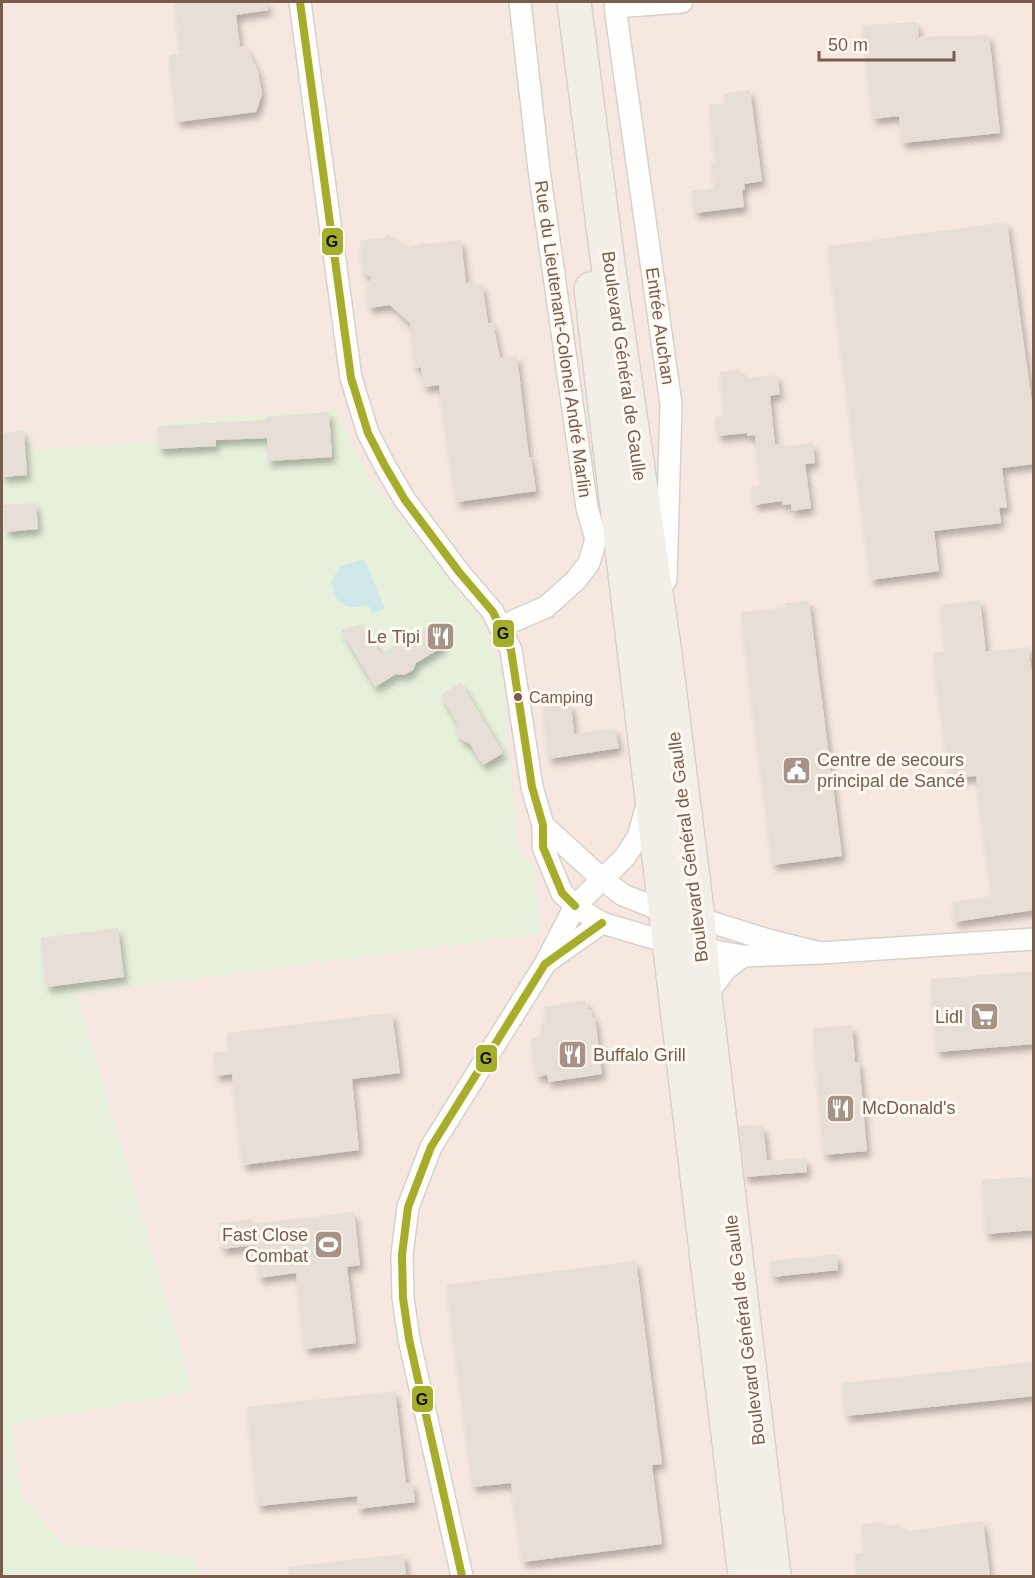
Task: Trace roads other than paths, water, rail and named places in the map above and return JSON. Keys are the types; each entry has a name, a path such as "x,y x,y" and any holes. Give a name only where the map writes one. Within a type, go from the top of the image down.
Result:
{"main road":[{"path":"555,2 580,120"},
{"path":"574,2 580,120"},
{"name":"Boulevard Général de Gaulle","path":"580,120 608,264 664,647 700,933 705,997 774,1576"},
{"name":"Boulevard Général de Gaulle","path":"580,120 610,460 652,791 745,1576"}],"street":[{"path":"300,2 351,378 368,433 405,500 459,572 493,612 511,650 532,787 543,825 543,847 562,893 575,906 602,922 768,940 820,954"},
{"name":"Rue du Lieutenant-Colonel André Marlin","path":"500,627 546,607 569,586 589,563 596,539 587,508 543,193 520,2"},
{"name":"Entrée Auchan","path":"664,647 671,404 615,7 682,2"},
{"path":"462,1576 404,1309 402,1255 408,1207 431,1148 545,964 575,906 625,857 638,837 652,791"},
{"path":"543,825 603,880 668,928 700,933 743,956 820,954 1034,939"},
{"path":"602,922 603,880"},
{"path":"545,964 602,922"},
{"path":"705,997 725,970 743,956"}],"water":[{"path":"364,559 385,609 373,613 368,605 354,607 343,604 335,596 331,582 339,567"}],"place":[{"name":"Le Tipi","path":"441,637"},
{"name":"Camping","path":"518,697"},
{"name":"Centre de secours principal de Sancé","path":"796,770"},
{"name":"Lidl","path":"984,1017"},
{"name":"Buffalo Grill","path":"572,1055"},
{"name":"McDonald's","path":"841,1108"},
{"name":"Fast Close Combat","path":"329,1245"}]}
